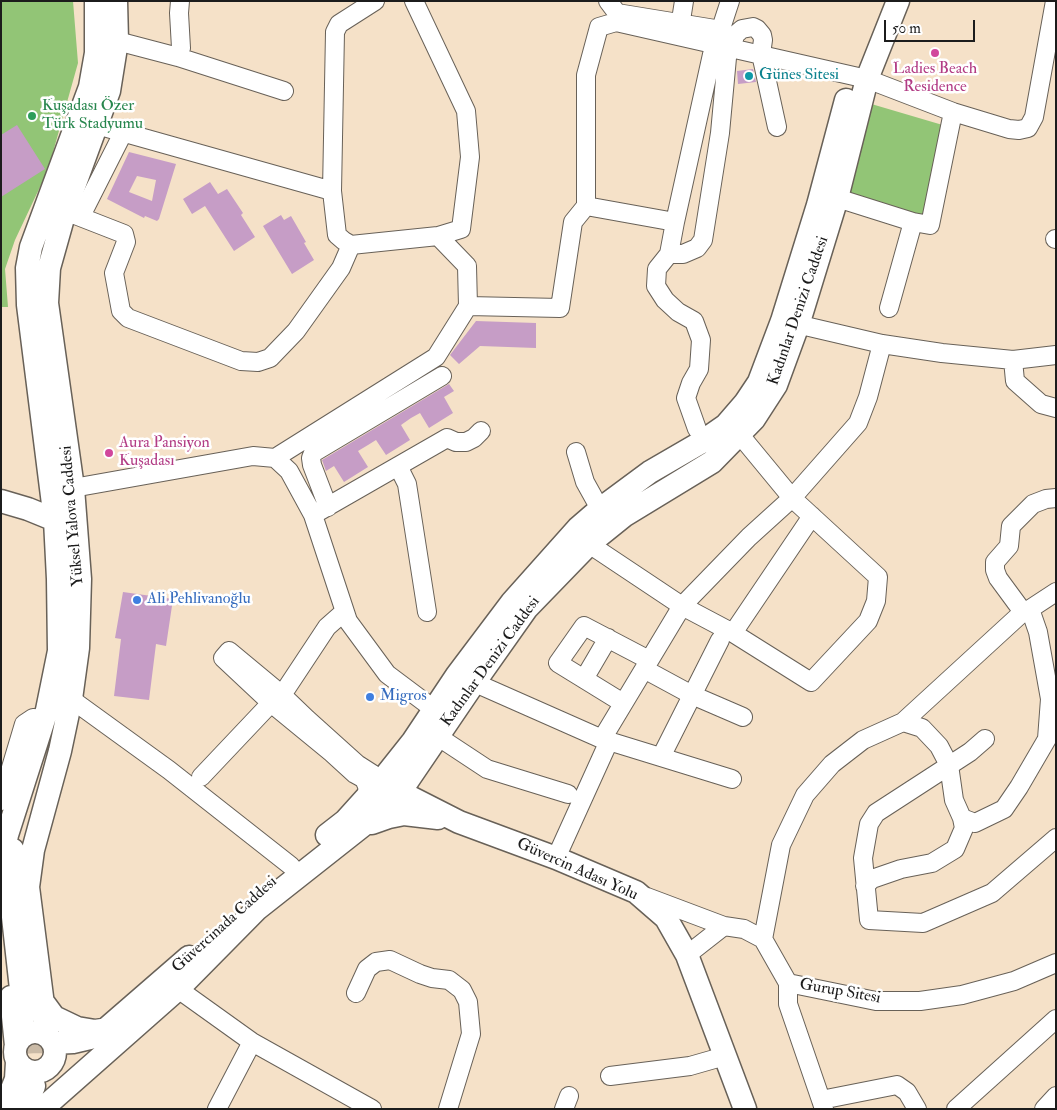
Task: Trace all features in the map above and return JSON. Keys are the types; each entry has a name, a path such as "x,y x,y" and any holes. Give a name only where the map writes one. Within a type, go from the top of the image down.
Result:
{"main road":[{"path":"860,78 884,1"},
{"path":"860,78 898,1"},
{"name":"Yüksel Yalova Caddesi","path":"50,724 71,700 78,648 80,579 65,519 62,490 47,303 49,268 73,214 97,125 109,90 117,41 114,3"},
{"name":"Yüksel Yalova Caddesi","path":"62,490 28,305 27,268 31,247 90,87 96,53 114,3"},
{"name":"Kadınlar Denizi Caddesi","path":"388,798 438,736 465,679 512,602 578,528 650,472 700,443 726,425 745,403 759,382 790,323 837,198 860,78"},
{"name":"Kadınlar Denizi Caddesi","path":"388,798 413,742 435,710 465,679 527,608 589,544 625,515 712,462 754,419 776,385 818,205 860,78"},
{"path":"28,509 62,490"},
{"path":"1,501 65,519"},
{"name":"Yüksel Yalova Caddesi","path":"1,868 7,835 50,724 59,651 58,579 65,519"},
{"name":"Yüksel Yalova Caddesi","path":"50,724 60,751 33,850 28,887 34,1011 50,1040"},
{"name":"Güvercin Adası Yolu","path":"388,798 426,815 458,822 556,858 636,892 666,918 687,955 746,1109"},
{"name":"Güvercinada Caddesi","path":"42,1109 178,989 257,908 357,830 388,798"},
{"name":"Güvercinada Caddesi","path":"50,1040 74,1042 90,1038 106,1029 345,820 388,798"},
{"path":"1,904 17,1054 23,1070 38,1076 41,1092 34,1109"},
{"path":"34,1011 54,1017 77,1028 95,1031 106,1029"},
{"path":"24,1109 38,1076 133,1027"},
{"path":"1,1106 8,1100 16,1078 19,1040 29,1032 40,1032 50,1040 55,1050 13,1109"}],"street":[{"path":"178,57 181,48 180,1"},
{"path":"375,1 339,24 335,32 332,191 337,234 351,245 438,236 461,229 470,157 466,111 414,1"},
{"path":"608,1 617,13 640,15 761,54 860,78 954,112 1009,129 1019,130 1028,128 1034,117 1055,1"},
{"path":"680,29 684,1"},
{"path":"669,254 683,254 697,248 703,240 720,133 724,42 730,1"},
{"path":"468,306 560,308 573,222 586,206 586,74 600,27 640,15"},
{"path":"697,429 686,398 691,383 699,369 701,340 694,321 678,312 665,300 656,286 657,269 669,254 713,50 746,27 757,29 762,35 761,54 776,127"},
{"path":"117,41 178,57 284,91"},
{"path":"837,198 913,222 930,225 954,112"},
{"path":"97,125 332,191"},
{"path":"123,133 73,214 122,231 126,236 126,242 114,273 121,311 128,318 241,362 258,362 270,358 296,331 341,268 351,245"},
{"path":"586,206 675,222"},
{"path":"889,308 913,222"},
{"path":"62,490 253,456 275,458 436,356 468,306 467,266 438,236"},
{"path":"790,323 882,344 942,353 1013,360 1056,355"},
{"path":"556,858 605,740 623,703 679,610 749,536 792,498 858,423 868,397 882,344"},
{"path":"1013,360 1015,381 1041,404 1056,408"},
{"path":"435,710 387,674 348,621 344,612 321,511 311,458 313,453 442,376"},
{"path":"321,511 447,438 456,442 466,442 474,438 481,431"},
{"path":"589,544 679,610 811,682 868,621 876,601 878,577 792,498 740,435"},
{"path":"576,452 585,482 600,509"},
{"path":"275,458 289,471 321,511"},
{"path":"398,466 407,484 427,612"},
{"path":"962,818 975,823 1004,810 1047,739 1050,699 1038,632 1027,610 998,578 995,562 1009,546 1011,526 1032,504 1046,498 1056,498"},
{"path":"661,757 692,695 726,636 812,516"},
{"path":"636,892 724,926 744,929 763,939 781,845 805,795 832,764 863,740 903,722 1027,610 1056,592"},
{"path":"201,777 277,699 327,627 344,612"},
{"path":"623,703 558,663 584,626 608,638 692,695 743,717"},
{"path":"726,636 807,693"},
{"path":"584,679 608,638"},
{"path":"465,679 605,740 732,779"},
{"path":"277,699 307,720 358,764 388,798"},
{"path":"71,700 169,770 291,866"},
{"path":"1,800 4,779 24,724 30,718 50,724"},
{"path":"865,886 872,879 901,869 932,863 955,849 964,828 954,800 949,766 939,746 922,728 903,722"},
{"path":"438,736 487,769 568,794"},
{"path":"985,739 970,752 876,813 868,824 863,858 869,920 923,923 992,893 1056,838"},
{"path":"687,955 724,926"},
{"name":"Gurup Sitesi","path":"763,939 788,983 876,1001 920,1001 962,995 1014,981 1056,963"},
{"path":"356,993 367,969 376,962 390,960 420,974 449,980 462,990 468,1002 471,1034 448,1109"},
{"path":"788,983 788,1004 823,1104 897,1085 907,1092 917,1109"},
{"path":"178,989 252,1042 372,1109"},
{"path":"956,1109 1056,1019"},
{"path":"217,1109 252,1042"},
{"path":"610,1076 690,1066 725,1056"},
{"path":"1044,1109 1056,1096"}],"green space":[{"name":"Kuşadası Özer Türk Stadyumu","path":"1,1 73,1 78,63 48,170 15,240 5,269 8,307 1,307"},
{"path":"868,103 946,126 927,216 844,195"}],"building":[{"name":"Günes Sitesi","path":"753,69 756,82 738,84 737,71"},
{"path":"17,125 45,169 1,197 1,135"},
{"path":"129,152 176,164 157,221 145,216 144,218 107,199","holes":["137,176 156,180 152,201 129,192"]},
{"path":"210,182 218,194 227,189 243,213 241,215 255,237 234,251 205,206 192,214 183,199"},
{"path":"281,215 284,220 291,216 314,260 292,274 263,226"},
{"path":"476,321 536,323 536,348 480,346 459,364 450,355"},
{"path":"449,384 454,391 444,397 453,413 429,428 420,413 411,418 401,425 410,440 386,455 376,440 358,451 368,467 344,482 334,466 326,471 322,460"},
{"path":"123,592 173,599 166,646 156,644 149,700 114,696 121,639 115,638"}],"tunnel":[{"path":"34,1015 37,1067 34,1086"}],"place":[{"name":"Ladies Beach Residence","path":"935,53"},
{"name":"Günes Sitesi","path":"749,76"},
{"name":"Kuşadası Özer Türk Stadyumu","path":"32,116"},
{"name":"Aura Pansiyon Kuşadası","path":"109,453"},
{"name":"Ali Pehlivanoğlu","path":"137,600"},
{"name":"Migros","path":"370,697"}]}
